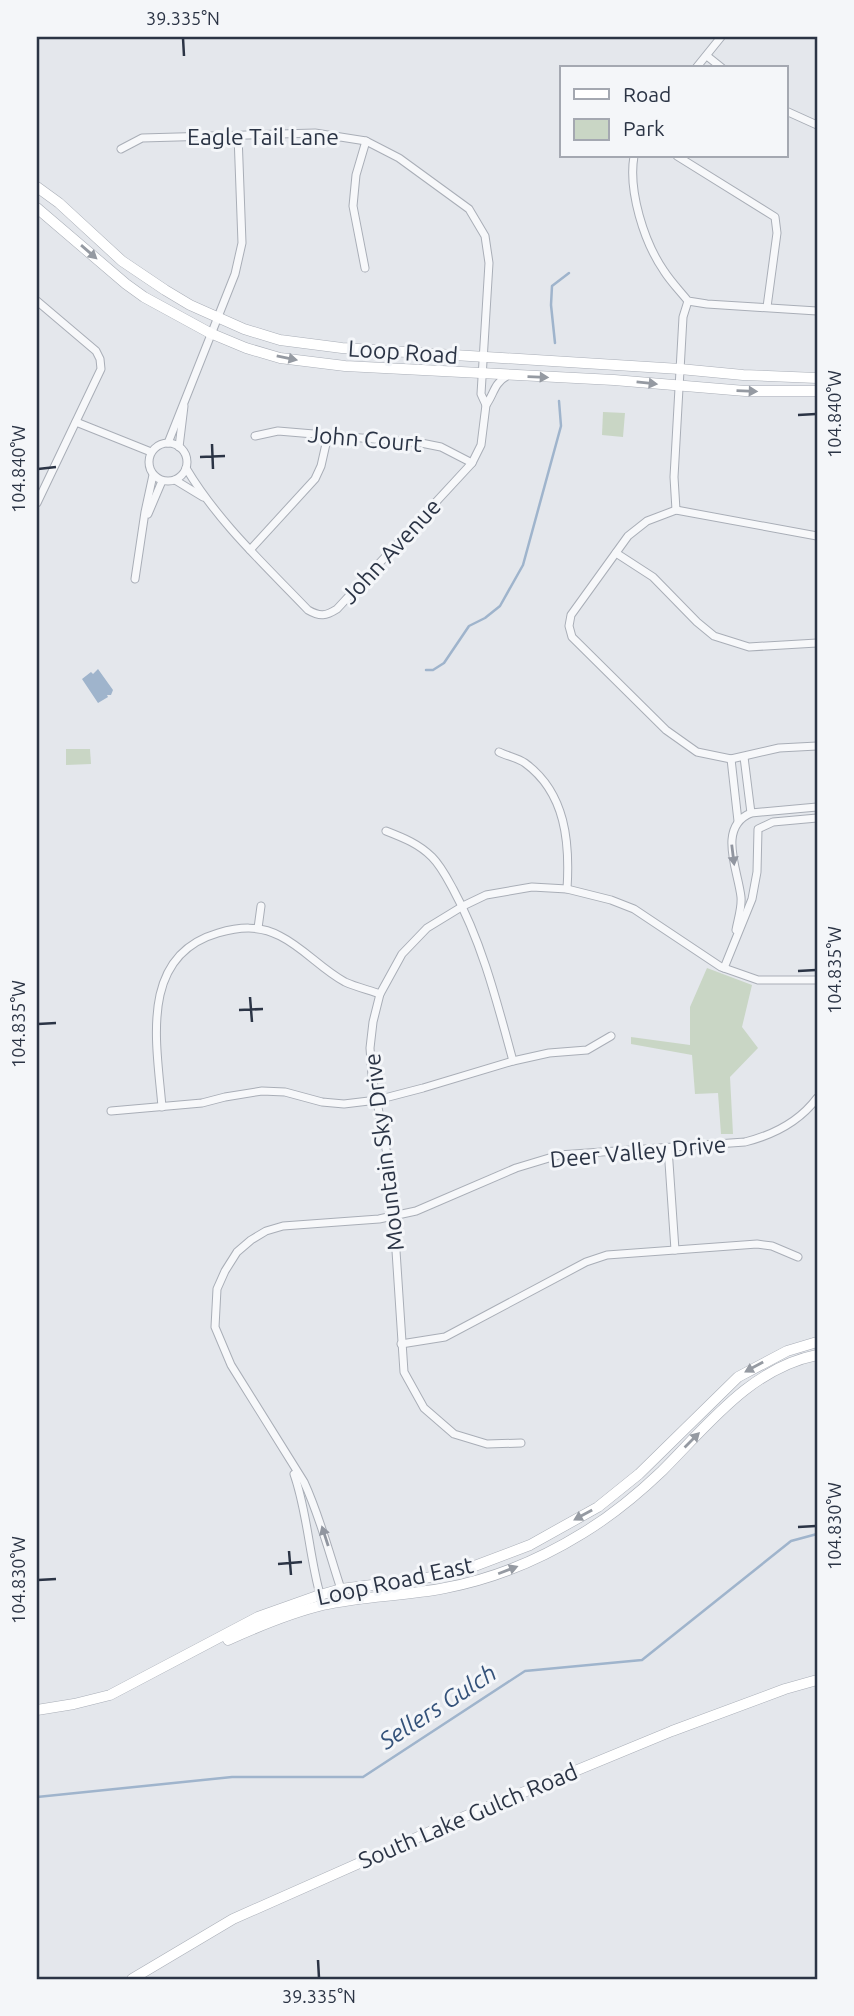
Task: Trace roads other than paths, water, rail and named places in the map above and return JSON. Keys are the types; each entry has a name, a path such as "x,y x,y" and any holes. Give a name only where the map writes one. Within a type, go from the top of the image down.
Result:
{"street":[{"path":"698,66 721,37"},
{"path":"707,56 720,66"},
{"path":"788,112 817,125"},
{"name":"Eagle Tail Lane","path":"121,149 142,138 316,133 366,141 398,158 468,209 485,236 489,263 482,374"},
{"path":"168,443 234,274 242,243 238,135"},
{"path":"365,268 353,206 356,175 366,141"},
{"path":"634,158 632,166 640,219 663,270 688,301 817,311"},
{"path":"680,158 775,217 777,233 767,307"},
{"name":"Loop Road","path":"37,187 59,203 122,261 165,290 244,329 280,340 342,348 743,375 817,377"},
{"name":"Loop Road","path":"37,208 126,284 181,320 246,348 311,363 614,380 745,391 817,391"},
{"path":"37,301 96,351 101,369 37,503"},
{"path":"676,510 674,477 680,369 683,317 688,301"},
{"name":"John Avenue","path":"482,374 481,394 486,405"},
{"name":"John Avenue","path":"186,468 204,498 250,550 308,610 317,615 327,615 337,609 472,463 481,445 486,405 493,396 496,385 508,375"},
{"path":"179,447 184,402"},
{"path":"76,422 151,452"},
{"name":"John Court","path":"256,436 278,431 432,444 472,463"},
{"path":"250,550 315,479 324,457 328,435"},
{"path":"135,579 153,475 149,464 151,452 168,443 179,447 187,459 186,468 175,480 162,481 153,475"},
{"name":"John Avenue","path":"175,480 204,498"},
{"path":"142,527 162,481"},
{"path":"817,536 676,510 647,521 628,536 571,615 569,625 572,637 681,742 710,756 731,759 779,748 817,746"},
{"path":"616,553 653,577 714,636 749,647 817,643"},
{"path":"499,752 524,762 544,781 557,804 566,828 567,889"},
{"path":"744,757 751,813"},
{"path":"731,759 738,821 732,841 741,906 734,941"},
{"path":"738,821 751,813 817,807"},
{"path":"724,968 755,886 758,828 773,822 817,818"},
{"path":"386,831 412,841 432,857 443,870 463,906 485,959 513,1060"},
{"name":"Mountain Sky Drive","path":"521,1443 487,1444 454,1434 424,1408 404,1372 391,1175 370,1048 380,994 402,954 427,928 486,895 532,887 567,889 634,909 724,968 758,980 817,980"},
{"path":"258,928 261,906"},
{"path":"162,1107 155,1018 158,998 165,976 191,946 209,935 242,928 258,928 279,935 345,982 380,994"},
{"path":"111,1111 202,1103 262,1091 344,1104 377,1100 513,1060 587,1050 611,1036"},
{"name":"Deer Valley Drive","path":"290,1463 221,1344 215,1327 218,1289 225,1271 237,1252 251,1240 274,1228 395,1216 416,1211 516,1168 547,1158 576,1153 745,1142 762,1138 793,1121 816,1103"},
{"path":"668,1148 675,1250"},
{"path":"401,1344 445,1337 586,1262 607,1255 757,1244 772,1246 798,1257"},
{"name":"Loop Road East","path":"37,1710 110,1695 258,1617 321,1600 341,1589 426,1578 472,1567 530,1545 598,1507 639,1474 738,1377 787,1351 817,1342"},
{"name":"Loop Road East","path":"321,1600 345,1601 445,1588 495,1574 534,1559 583,1533 617,1508 659,1473 750,1385 784,1365 817,1354"},
{"path":"290,1463 314,1503 345,1601"},
{"path":"290,1463 301,1494 321,1600"},
{"name":"South Lake Gulch Road","path":"132,1979 233,1919 461,1818 671,1731 817,1680"}],"water":[{"path":"98,669 113,690 111,695 98,703 82,679"}],"waterway":[{"path":"555,343 552,286 569,273"},
{"path":"426,670 433,670 444,663 469,626 500,606 523,565 561,426 559,401"},
{"name":"Sellers Gulch","path":"37,1797 232,1777 363,1777 525,1671 642,1660 791,1541 817,1534"}]}
